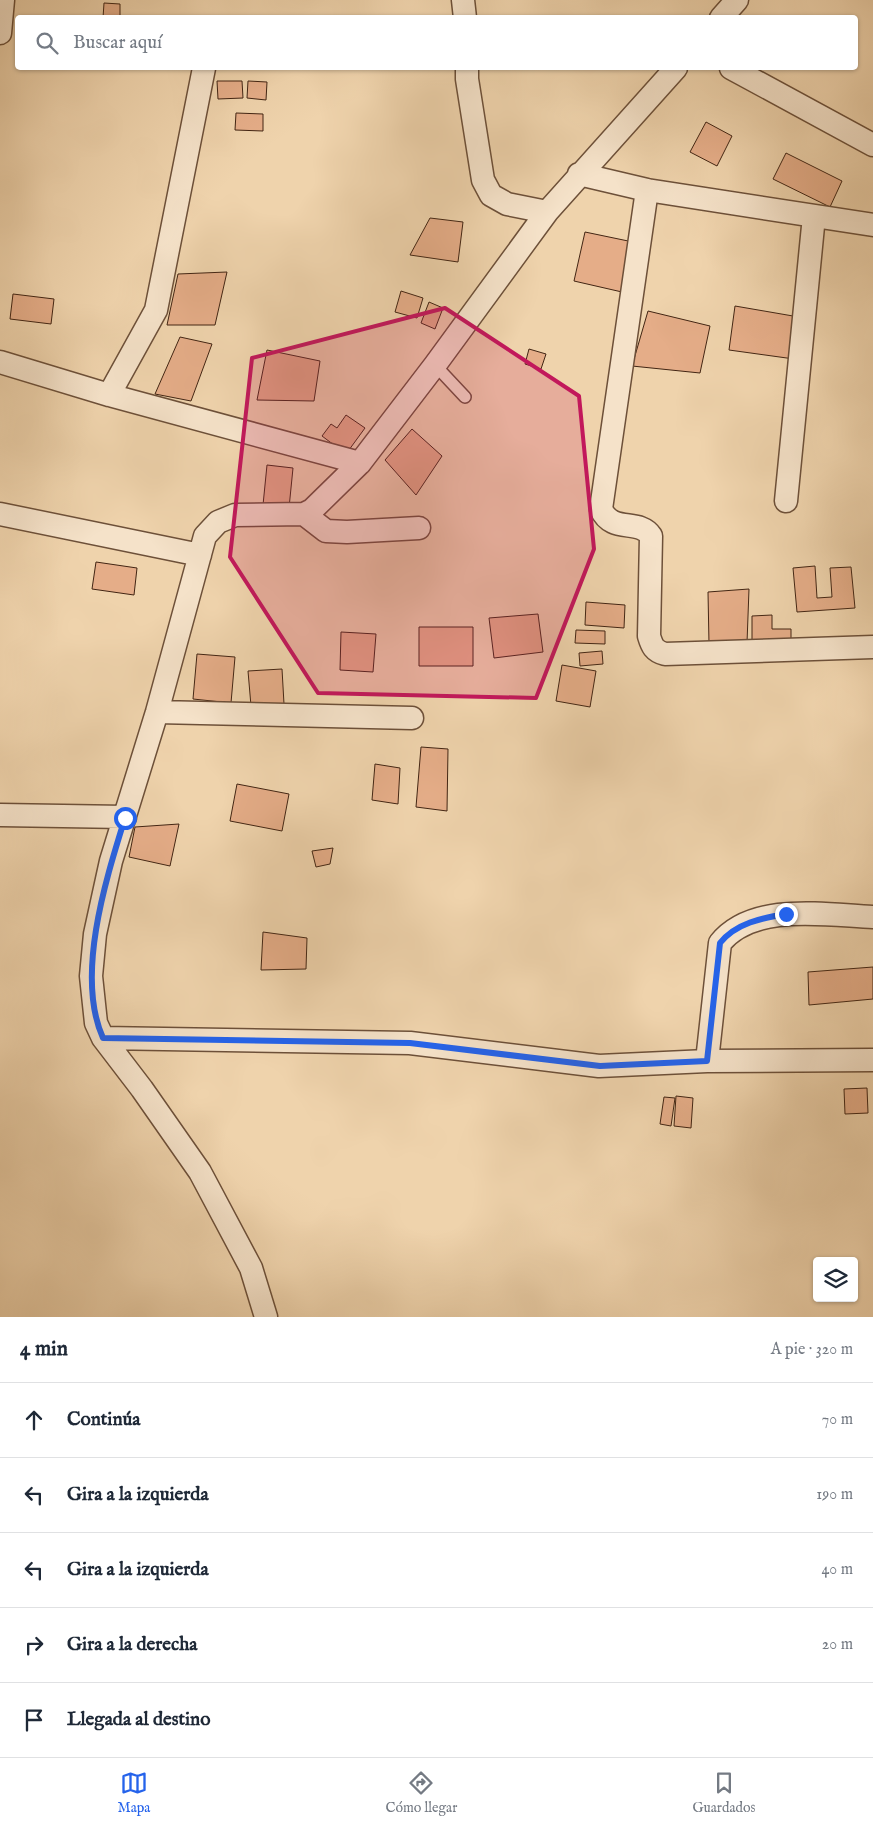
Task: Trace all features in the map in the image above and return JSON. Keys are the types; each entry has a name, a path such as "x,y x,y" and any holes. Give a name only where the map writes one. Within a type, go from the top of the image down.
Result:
{"street":[{"path":"0,33 3,0"},
{"path":"463,0 465,15"},
{"path":"724,15 737,0"},
{"path":"109,395 156,310 204,70"},
{"path":"467,70 483,180 492,195 506,204 547,212"},
{"path":"266,1317 251,1268 200,1172 142,1089 103,1038 96,1023 91,976 95,934 111,861 157,712 206,536 218,522 235,515 304,514 312,510 360,463 435,365 547,212 579,174 674,70"},
{"path":"735,70 873,145"},
{"path":"579,174 647,190 873,225"},
{"path":"647,190 601,509 604,517 612,523 641,528 648,531 652,536 649,636 652,645 657,652 665,654 873,647"},
{"path":"786,501 814,216"},
{"path":"0,362 109,395 360,463"},
{"path":"0,514 200,555"},
{"path":"304,514 326,530 347,532 419,528"},
{"path":"157,712 412,718"},
{"path":"0,816 125,818"},
{"path":"707,1061 720,943 727,934 756,919 786,914 873,917"},
{"path":"103,1038 410,1043 600,1066 707,1061 873,1060"}],"lane":[{"path":"435,365 465,397"}],"highlighted area":[{"path":"445,308 579,396 594,549 536,698 318,693 230,557 252,358"}],"building":[{"path":"104,3 120,4 120,15 103,15"},
{"path":"217,81 242,81 243,98 218,99"},
{"path":"248,81 267,82 266,100 247,98"},
{"path":"236,113 263,114 263,131 235,130"},
{"path":"706,122 732,136 717,166 690,152"},
{"path":"786,153 842,181 830,207 773,179"},
{"path":"430,218 463,222 458,262 410,255"},
{"path":"585,232 633,242 622,292 574,281"},
{"path":"227,272 215,325 167,325 178,274"},
{"path":"401,291 423,298 417,318 395,312"},
{"path":"13,294 54,299 51,324 10,319"},
{"path":"429,302 443,308 435,329 421,323"},
{"path":"735,306 793,316 794,359 729,350"},
{"path":"648,311 710,326 700,373 632,366"},
{"path":"180,337 212,344 191,401 155,394"},
{"path":"529,349 546,354 541,369 525,364"},
{"path":"267,350 320,361 314,401 257,400"},
{"path":"346,415 365,428 346,454 322,436 331,424 337,428"},
{"path":"412,429 442,456 416,495 385,460"},
{"path":"267,465 293,468 289,508 263,505"},
{"path":"96,562 137,568 134,595 92,589"},
{"path":"815,566 817,598 832,597 830,568 851,567 855,608 797,612 793,568"},
{"path":"749,589 747,643 709,644 708,592"},
{"path":"586,602 625,605 624,628 585,625"},
{"path":"538,614 543,652 494,658 489,618"},
{"path":"772,615 772,629 791,629 791,647 752,648 752,616"},
{"path":"419,627 473,627 473,666 419,666"},
{"path":"576,630 605,631 605,644 575,643"},
{"path":"341,632 376,634 373,672 340,670"},
{"path":"602,651 603,664 580,666 579,653"},
{"path":"197,654 235,657 231,703 193,699"},
{"path":"562,665 596,671 590,707 556,701"},
{"path":"282,669 284,704 251,706 248,671"},
{"path":"421,747 448,749 447,811 416,807"},
{"path":"375,764 400,768 398,804 372,800"},
{"path":"237,784 289,794 282,831 230,821"},
{"path":"179,824 170,866 129,857 135,827"},
{"path":"333,848 330,864 316,867 312,851"},
{"path":"263,932 307,938 306,969 261,970"},
{"path":"873,967 873,999 809,1005 808,972"},
{"path":"867,1088 868,1113 845,1114 844,1089"},
{"path":"676,1096 693,1098 691,1128 674,1126"},
{"path":"664,1097 675,1098 671,1126 660,1124"}],"route":[{"path":"125,818 111,861 95,934 91,976 96,1023 103,1038 410,1043 600,1066 707,1061 720,943 727,934 756,919 786,914"}]}
